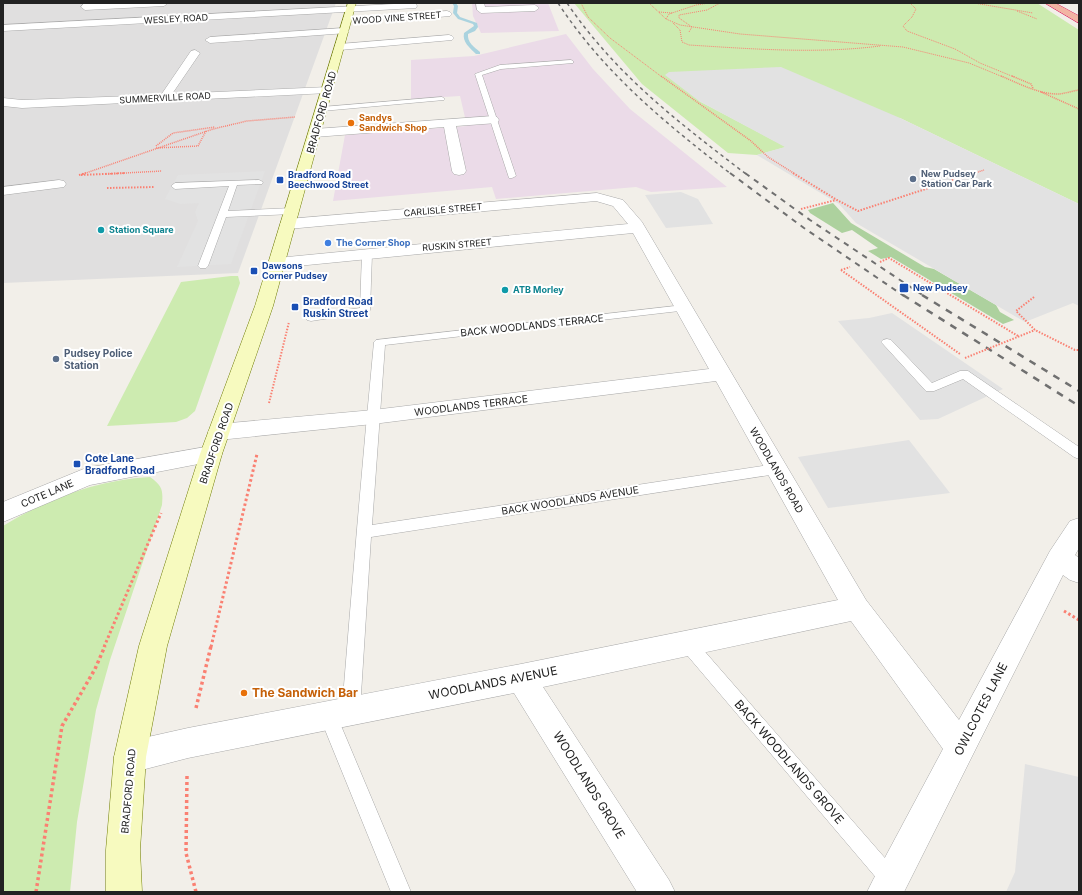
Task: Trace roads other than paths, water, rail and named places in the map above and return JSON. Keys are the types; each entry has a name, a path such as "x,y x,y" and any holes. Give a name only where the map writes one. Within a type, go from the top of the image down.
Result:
{"highway":[{"path":"1049,3 1079,20"}],"main road":[{"name":"BRADFORD ROAD","path":"124,892 123,850 130,757 153,646 211,454 264,306 348,22"}],"street":[{"path":"89,3 85,7 164,3"},
{"path":"480,3 481,10 535,8"},
{"path":"210,40 264,37 348,22 391,5 413,6"},
{"name":"WOOD VINE STREET","path":"384,19 447,14"},
{"path":"348,22 449,38"},
{"name":"WESLEY ROAD","path":"3,28 348,22"},
{"path":"259,47 264,37"},
{"path":"164,98 195,53"},
{"name":"SUMMERVILLE ROAD","path":"3,102 30,104 164,98 449,123 493,120"},
{"path":"449,123 459,171"},
{"path":"3,191 60,184"},
{"name":"CARLISLE STREET","path":"290,218 597,197"},
{"name":"WOODLANDS ROAD","path":"597,197 618,203 638,228 857,608 961,748"},
{"name":"RUSKIN STREET","path":"277,263 638,228"},
{"name":"WOODLANDS TERRACE","path":"219,432 372,417 722,374"},
{"name":"COTE LANE","path":"3,514 27,501 86,477 211,454"},
{"name":"OWLCOTES LANE","path":"888,886 961,748 1069,565 1079,528"},
{"name":"WOODLANDS AVENUE","path":"130,757 188,743 521,678 857,608"},
{"name":"WOODLANDS GROVE","path":"521,678 657,892"}],"lane":[{"path":"512,176 478,74 500,67 571,62"},
{"path":"322,112 442,99"},
{"path":"175,186 259,182"},
{"path":"203,266 234,183"},
{"path":"223,214 290,218"},
{"path":"311,318 365,310 367,254"},
{"name":"BACK WOODLANDS TERRACE","path":"372,417 380,342 684,308"},
{"path":"887,342 930,388 964,374 1079,454"},
{"path":"372,417 364,532 340,713 401,892"},
{"name":"BACK WOODLANDS AVENUE","path":"364,532 776,469"},
{"name":"BACK WOODLANDS GROVE","path":"687,643 888,886"}],"waterway":[{"path":"454,3 456,6 455,13 459,18 475,23 476,26 473,30 466,33 465,36 469,44 478,53"}],"railway":[{"path":"558,3 595,52 637,96 683,136 731,174"},
{"path":"567,3 586,29 627,75 672,116 746,174"},
{"path":"730,173 804,228 904,296"},
{"path":"745,173 810,220 924,296"},
{"path":"903,295 1079,406"},
{"path":"922,295 1079,391"}],"place":[{"name":"Sandys Sandwich Shop","path":"351,123"},
{"name":"New Pudsey Station Car Park","path":"913,179"},
{"name":"Bradford Road Beechwood Street","path":"280,180"},
{"name":"Station Square","path":"101,230"},
{"name":"The Corner Shop","path":"328,243"},
{"name":"Dawsons Corner Pudsey","path":"254,271"},
{"name":"New Pudsey","path":"904,288"},
{"name":"ATB Morley","path":"505,290"},
{"name":"Bradford Road Ruskin Street","path":"295,307"},
{"name":"Pudsey Police Station","path":"56,359"},
{"name":"Cote Lane Bradford Road","path":"77,464"},
{"name":"The Sandwich Bar","path":"244,693"}]}
